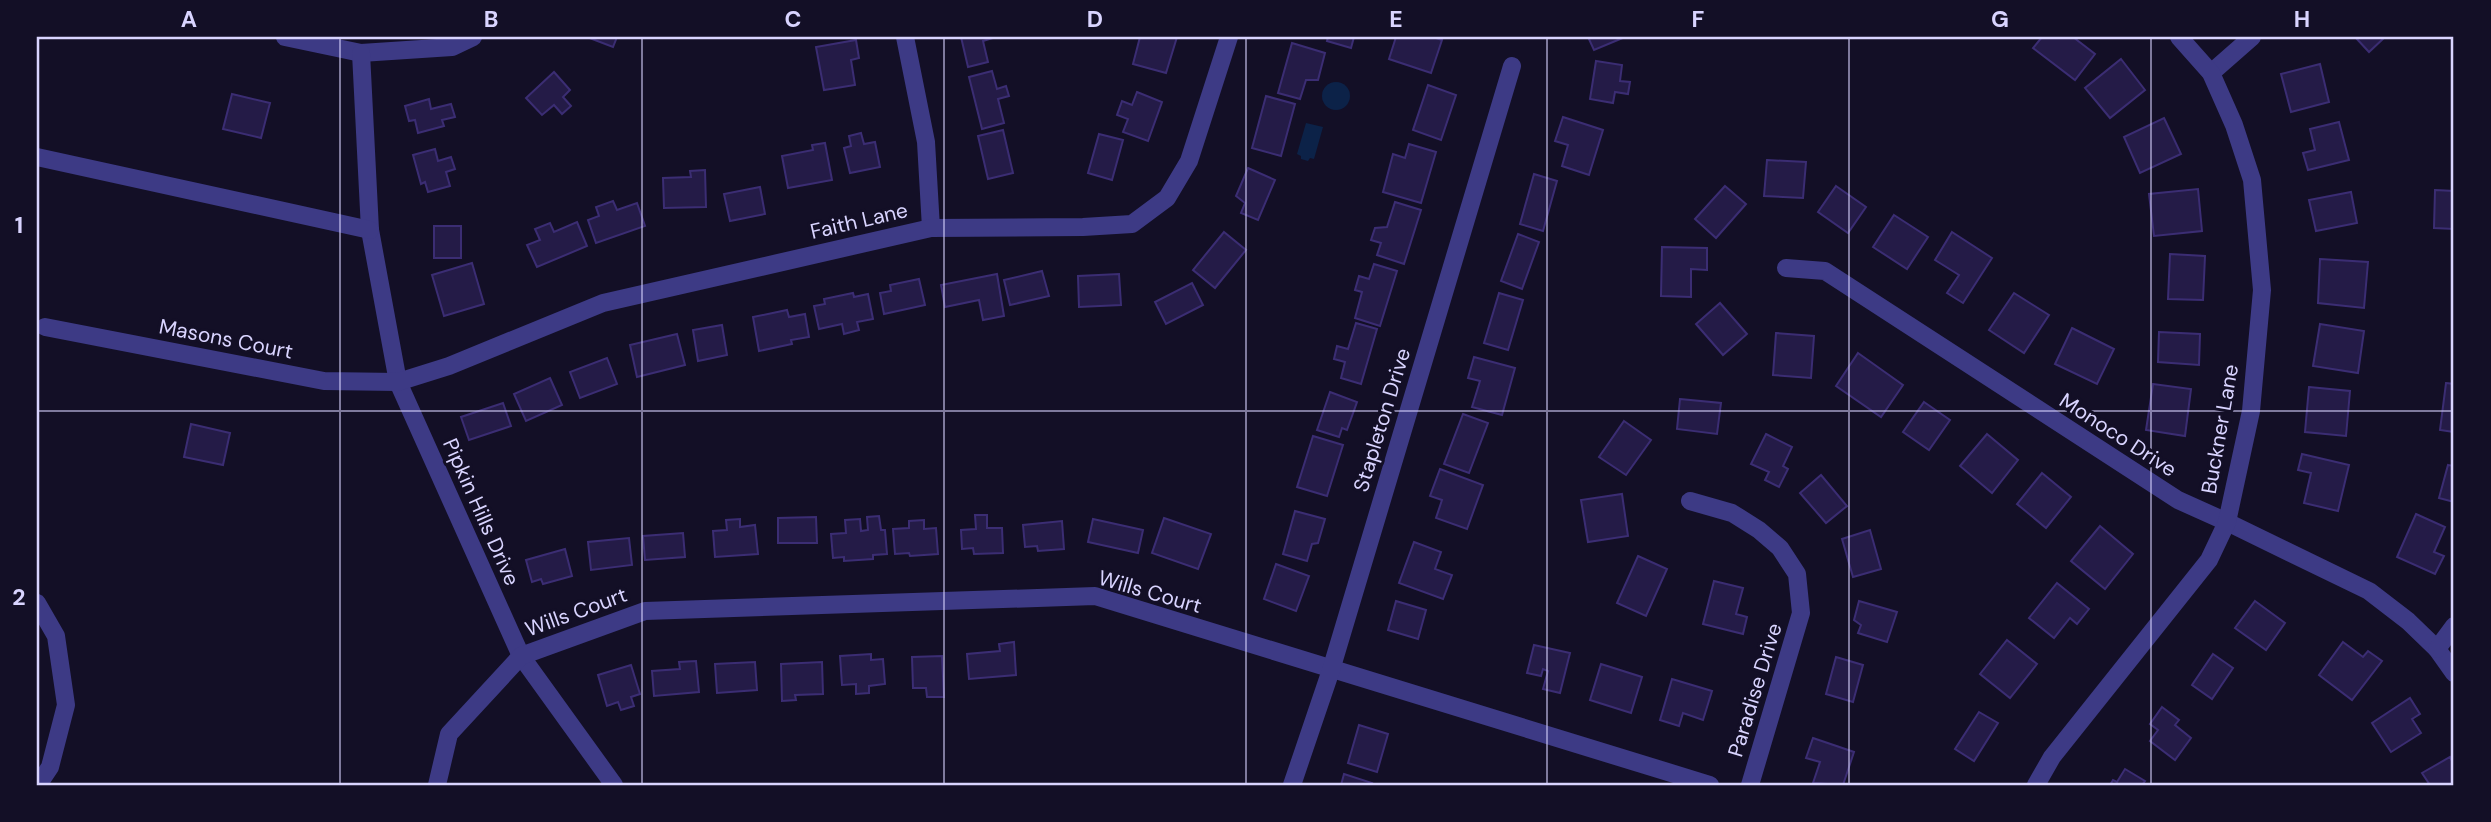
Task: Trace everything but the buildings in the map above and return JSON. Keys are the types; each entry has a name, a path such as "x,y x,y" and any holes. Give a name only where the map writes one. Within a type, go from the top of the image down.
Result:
{"street":[{"path":"285,37 361,53 452,47 473,37"},
{"path":"905,37 926,142 930,228"},
{"name":"Faith Lane","path":"398,382 449,366 603,303 930,228 1132,224 1167,198 1189,161 1230,37"},
{"name":"Buckner Lane","path":"2036,785 2052,757 2209,560 2227,522 2251,411 2262,290 2252,180 2234,125 2211,73 2179,37"},
{"path":"2211,73 2252,37"},
{"name":"Pipkin Hills Drive","path":"361,53 370,230 398,382 521,656 614,785"},
{"name":"Stapleton Drive","path":"1292,785 1331,670 1513,66"},
{"path":"37,157 370,230"},
{"name":"Monoco Drive","path":"1786,268 1825,271 2178,500 2369,591 2408,621 2437,649 2454,673"},
{"name":"Masons Court","path":"46,327 324,381 398,382"},
{"name":"Paradise Drive","path":"1690,501 1732,513 1759,530 1780,548 1797,574 1801,613 1749,785"},
{"name":"Wills Court","path":"521,656 645,611 1094,596 1710,785"},
{"path":"37,603 56,636 66,705 50,767 38,785"},
{"path":"2437,649 2454,626"},
{"path":"437,785 449,734 521,656"}],"water":[{"path":"1336,82 1346,86 1350,96 1346,106 1336,110 1326,106 1322,96 1326,86"},
{"path":"1306,123 1323,127 1314,159 1310,158 1308,161 1297,154"}]}
